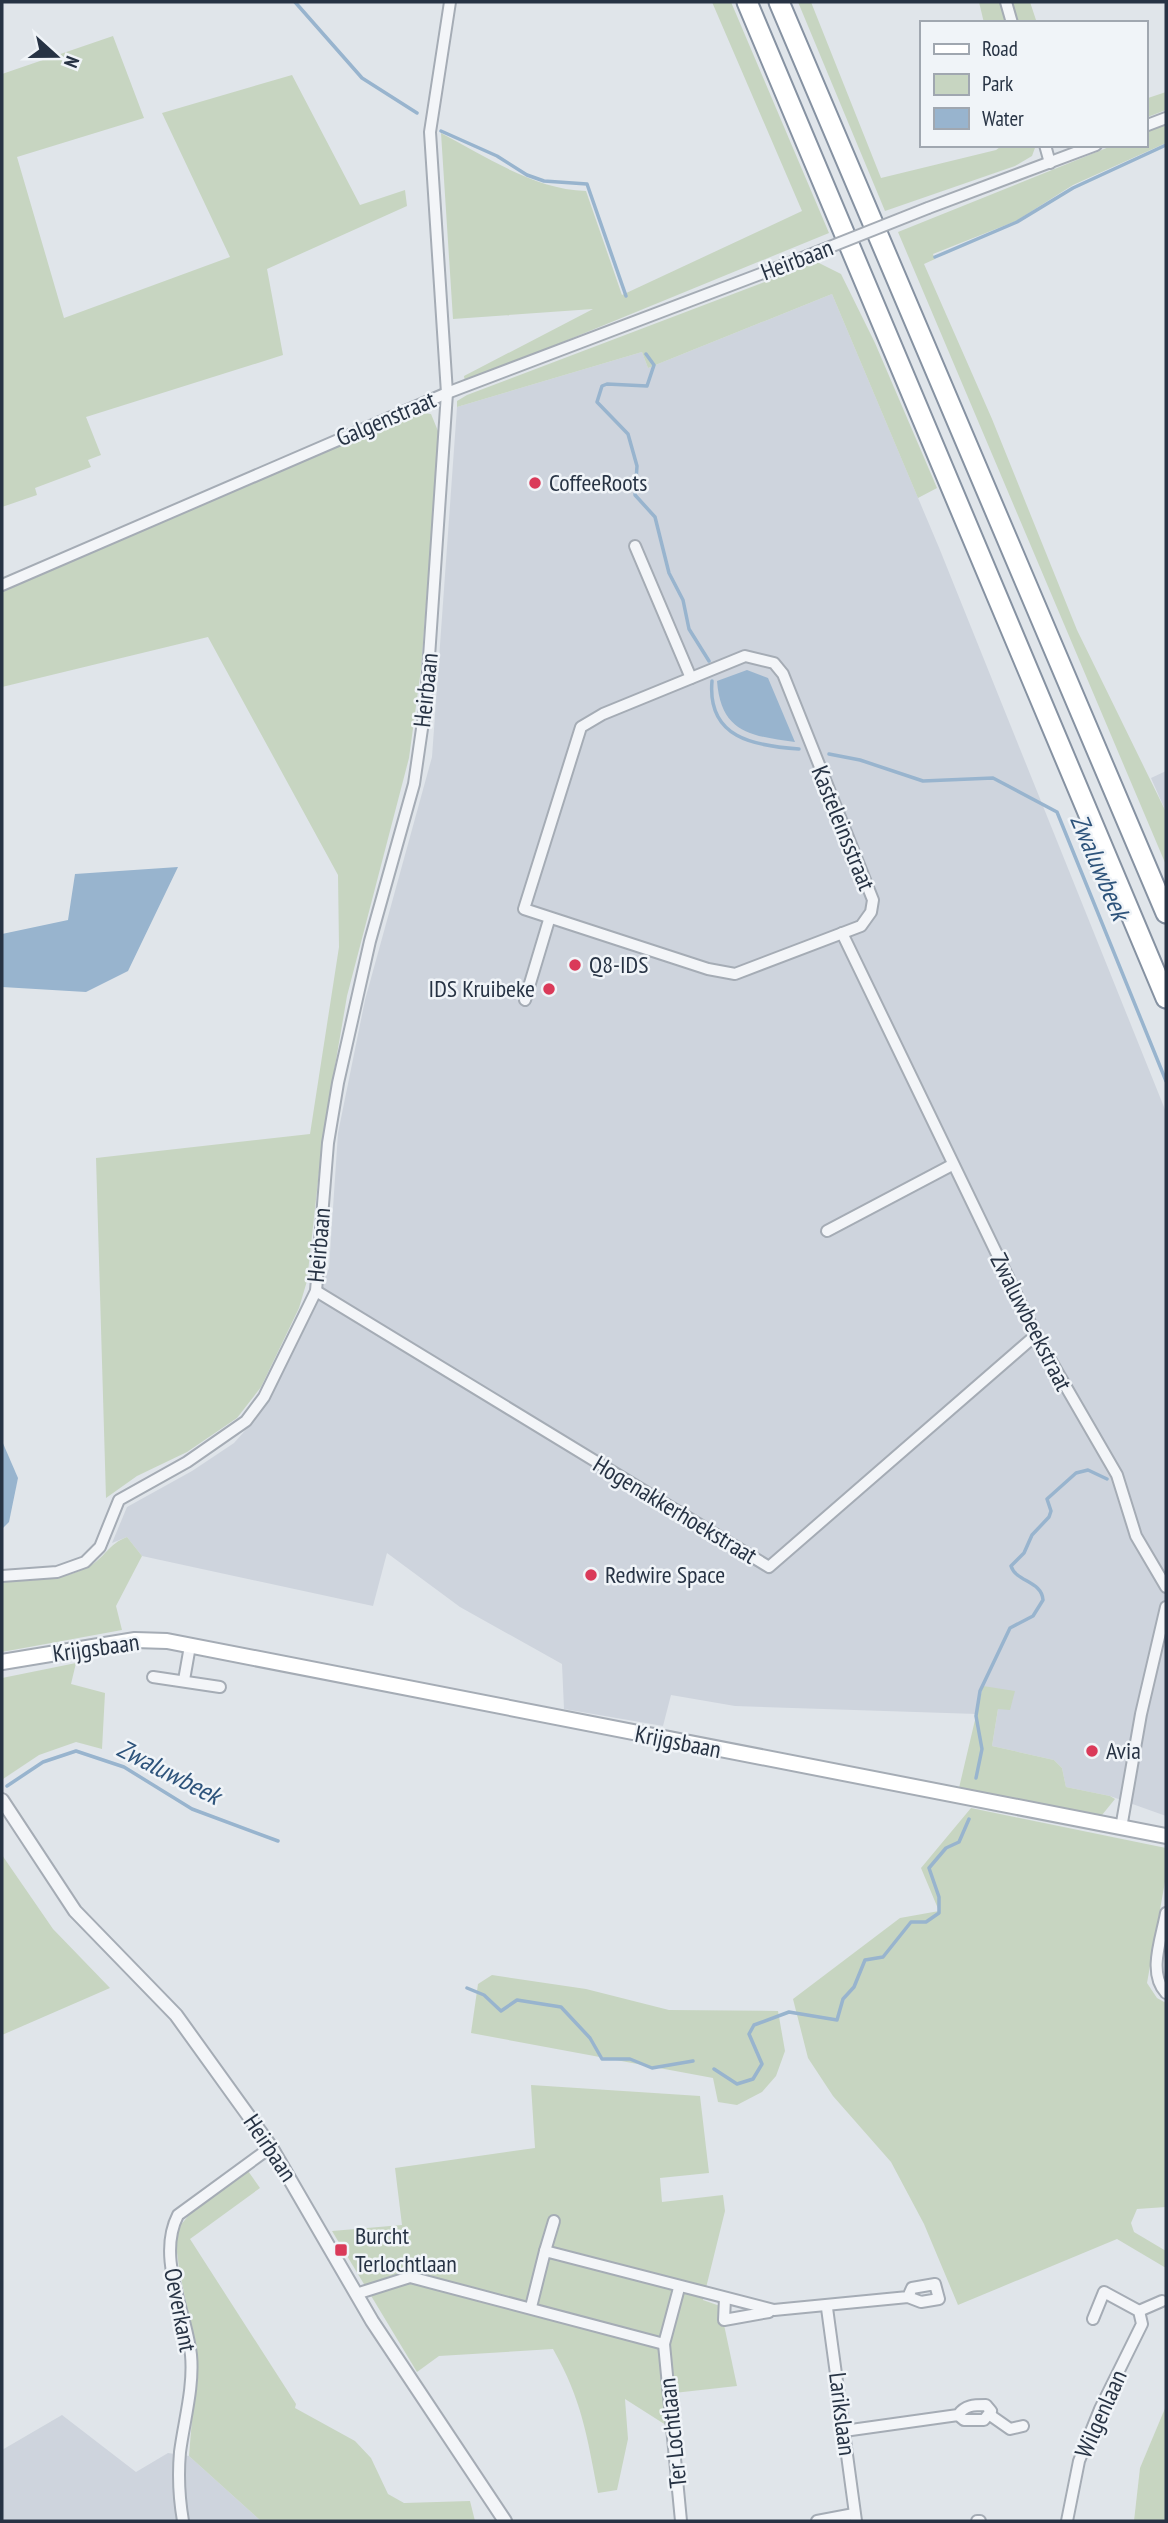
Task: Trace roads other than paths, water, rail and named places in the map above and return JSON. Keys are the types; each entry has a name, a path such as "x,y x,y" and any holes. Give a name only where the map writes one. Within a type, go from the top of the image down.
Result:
{"highway":[{"path":"747,2 1166,998"},
{"path":"779,2 1166,913"}],"main road":[{"name":"Krijgsbaan","path":"2,1662 135,1640 190,1646 1166,1836"}],"street":[{"name":"Galgenstraat","path":"2,585 447,393 430,132 450,2"},
{"path":"1006,2 1011,21"},
{"path":"1147,125 1166,118"},
{"path":"1046,147 1050,163"},
{"name":"Heirbaan","path":"2,1576 57,1572 85,1562 100,1547 120,1500 187,1462 246,1421 264,1397 316,1291 328,1143 351,1015 414,784 434,612 447,393 1091,147"},
{"path":"635,546 691,678"},
{"name":"Kasteleinsstraat","path":"745,656 774,663 783,674 873,900 870,912 861,926 735,974 708,969 550,920 524,909 577,732 589,720 691,678 745,656"},
{"path":"525,1000 550,920"},
{"name":"Zwaluwbeekstraat","path":"842,933 1036,1335 1117,1475 1136,1536 1166,1587"},
{"path":"827,1231 952,1165"},
{"name":"Hogenakkerhoekstraat","path":"316,1291 769,1567 1036,1335"},
{"path":"1121,1828 1141,1714 1166,1607"},
{"path":"184,1680 190,1646"},
{"name":"Krijgsbaan","path":"153,1677 220,1687"},
{"name":"Heirbaan","path":"2,1800 75,1911 176,2015 271,2147 356,2294 505,2521"},
{"path":"1166,1913 1156,1971 1158,1983 1166,1993"},
{"name":"Oeverkant","path":"183,2521 179,2491 180,2454 191,2358 184,2312 167,2249 170,2231 178,2215 271,2147"},
{"path":"530,2307 554,2221"},
{"path":"545,2251 774,2311"},
{"name":"Ter Lochtlaan","path":"356,2294 410,2277 664,2344"},
{"name":"Ter Lochtlaan","path":"679,2288 664,2344 681,2521"},
{"path":"1093,2319 1104,2292 1139,2311 1162,2301"},
{"path":"724,2298 724,2320 774,2311 828,2308 908,2297"},
{"name":"Larikslaan","path":"828,2308 855,2518"},
{"name":"Wilgenlaan","path":"1067,2521 1079,2460 1100,2409 1142,2325 1139,2311"},
{"path":"844,2431 958,2415 970,2421 990,2415 1010,2429 1023,2426"},
{"path":"817,2521 855,2518"}],"water":[{"path":"747,670 768,678 795,742 752,734 732,722 725,712 717,681"},
{"path":"178,867 128,971 86,992 2,987 2,934 68,920 75,874"},
{"path":"2,1441 18,1478 9,1522 2,1529"}],"waterway":[{"name":"Zwaluwbeek","path":"295,2 362,78 417,113"},
{"name":"Zwaluwbeek","path":"441,131 497,156 527,175 544,181 587,184 626,296"},
{"path":"935,257 1017,222 1073,188 1166,145"},
{"name":"Zwaluwbeek","path":"646,354 654,365 647,386 607,384 602,386 597,402 628,434 637,466 635,495 655,517 669,573 683,600 689,629 709,661"},
{"name":"Zwaluwbeek","path":"712,681 712,700 725,727 750,741 799,749"},
{"name":"Zwaluwbeek","path":"829,754 860,760 923,781 993,778 1057,812 1166,1081"},
{"name":"Zwaluwbeek","path":"976,1778 982,1749 976,1716 980,1691 1010,1628 1033,1616 1043,1600 1038,1589 1018,1575 1011,1566 1024,1553 1032,1535 1049,1517 1051,1511 1047,1499 1076,1473 1088,1470 1107,1479"},
{"name":"Zwaluwbeek","path":"7,1786 43,1762 76,1751 124,1767 192,1809 278,1841"},
{"name":"Zwaluwbeek","path":"714,2069 737,2084 753,2079 762,2064 749,2034 754,2025 789,2012 837,2020 843,1999 854,1987 865,1960 883,1957 911,1922 926,1922 939,1913 939,1897 929,1868 946,1848 959,1842 969,1819"},
{"name":"Zwaluwbeek","path":"467,1988 484,1995 501,2011 517,2000 561,2007 590,2038 602,2059 630,2059 652,2068 693,2061"}],"place":[{"name":"CoffeeRoots","path":"535,483"},
{"name":"Q8-IDS","path":"575,965"},
{"name":"IDS Kruibeke","path":"549,989"},
{"name":"Redwire Space","path":"591,1575"},
{"name":"Avia","path":"1092,1751"},
{"name":"Burcht Terlochtlaan","path":"341,2250"}]}
